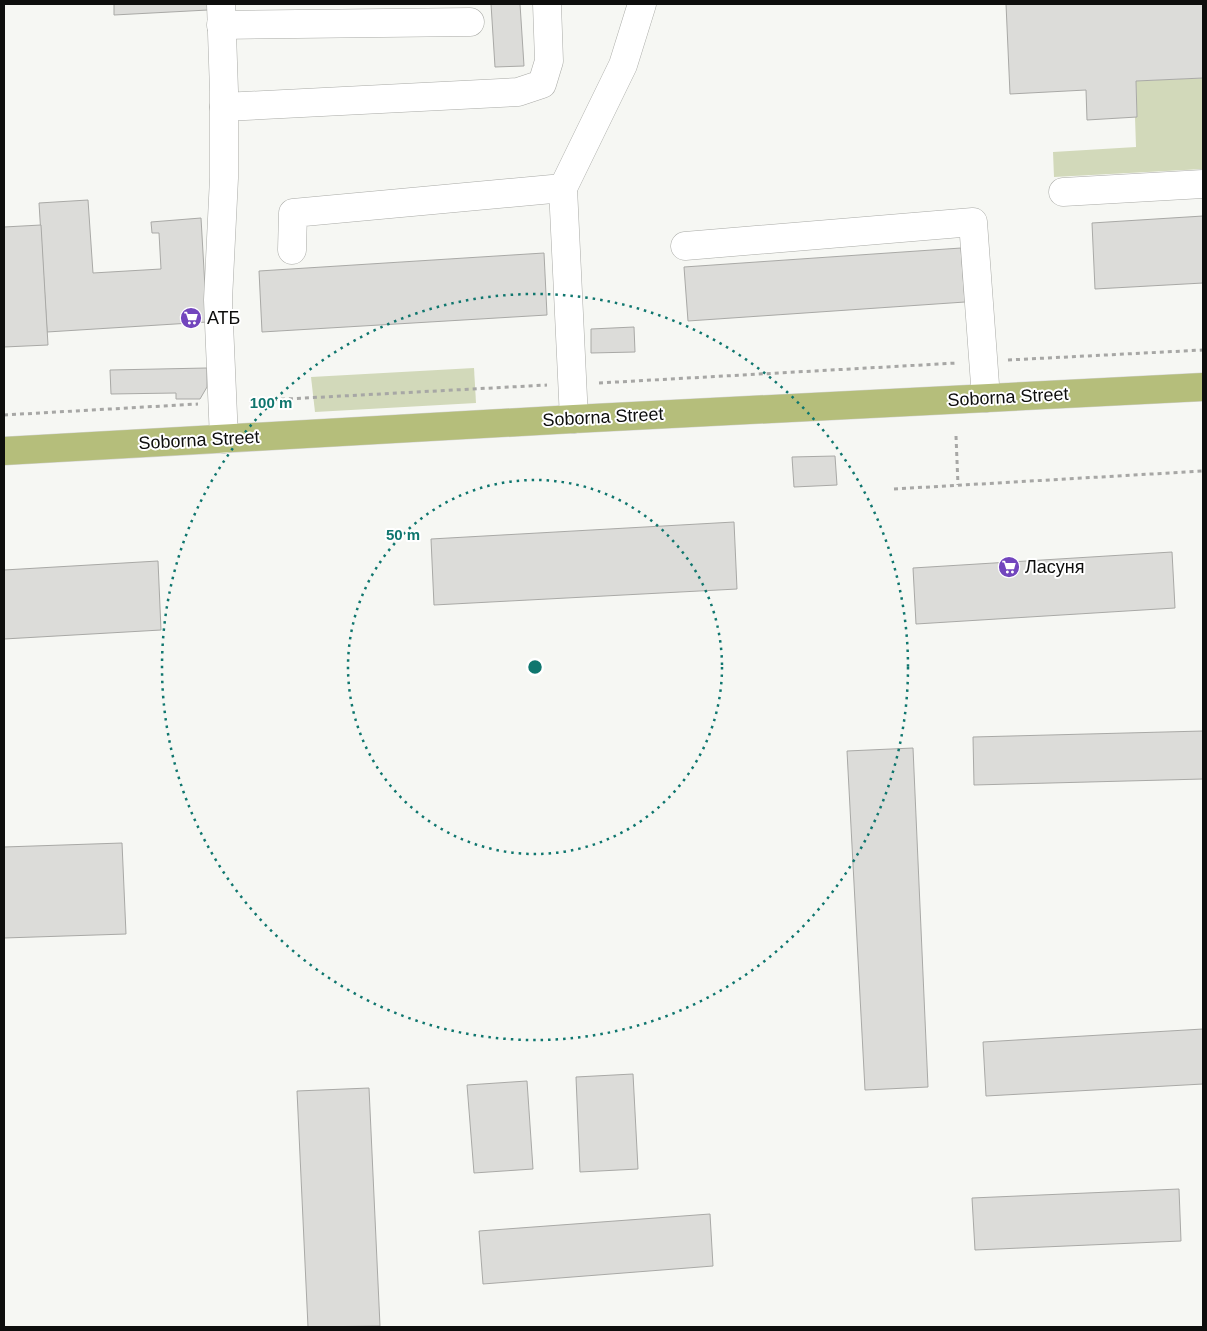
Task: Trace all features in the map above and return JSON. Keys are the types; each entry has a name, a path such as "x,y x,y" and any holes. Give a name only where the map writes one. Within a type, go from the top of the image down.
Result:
{"main road":[{"name":"Soborna Street","path":"4,450 1203,387"}],"lane":[{"path":"224,106 518,92 542,84 549,62 547,4"},
{"path":"574,419 563,188 623,65 642,4"},
{"path":"224,438 218,300 224,178 221,14 470,22"},
{"path":"1063,192 1203,184"},
{"path":"292,250 293,213 563,188"},
{"path":"685,246 974,222 986,398"}],"path":[{"path":"4,415 1203,350"},
{"path":"956,436 958,485"},
{"path":"894,489 1203,471"}],"green space":[{"path":"1203,78 1203,169 1054,177 1053,152 1136,147 1136,81"},
{"path":"474,368 476,403 315,412 311,377"}],"building":[{"path":"114,4 208,4 208,10 114,15"},
{"path":"491,4 520,4 524,66 495,67"},
{"path":"1006,4 1203,4 1203,78 1136,81 1137,117 1087,120 1086,90 1010,94"},
{"path":"88,200 93,273 161,269 159,233 152,233 151,222 201,218 207,322 47,332 39,203"},
{"path":"1203,216 1203,283 1095,289 1092,223"},
{"path":"41,225 48,345 4,347 4,227"},
{"path":"961,248 965,302 688,321 684,267"},
{"path":"544,253 547,315 262,332 259,271"},
{"path":"634,327 635,352 591,353 591,329"},
{"path":"207,368 207,387 200,399 176,399 176,393 111,394 110,370"},
{"path":"835,456 837,485 794,487 792,457"},
{"path":"734,522 737,589 434,605 431,539"},
{"path":"1172,552 1175,608 916,624 913,568"},
{"path":"158,561 161,630 4,639 4,570"},
{"path":"1203,731 1203,779 974,785 973,737"},
{"path":"913,748 928,1087 865,1090 847,751"},
{"path":"122,843 126,934 4,938 4,847"},
{"path":"1203,1029 1203,1084 986,1096 983,1042"},
{"path":"633,1074 638,1169 580,1172 576,1077"},
{"path":"527,1081 533,1169 474,1173 467,1085"},
{"path":"369,1088 380,1326 308,1327 297,1091"},
{"path":"1179,1189 1181,1241 975,1250 972,1198"},
{"path":"710,1214 713,1266 483,1284 479,1231"}],"place":[{"name":"АТБ","path":"191,318"},
{"name":"Ласуня","path":"1009,567"}]}
